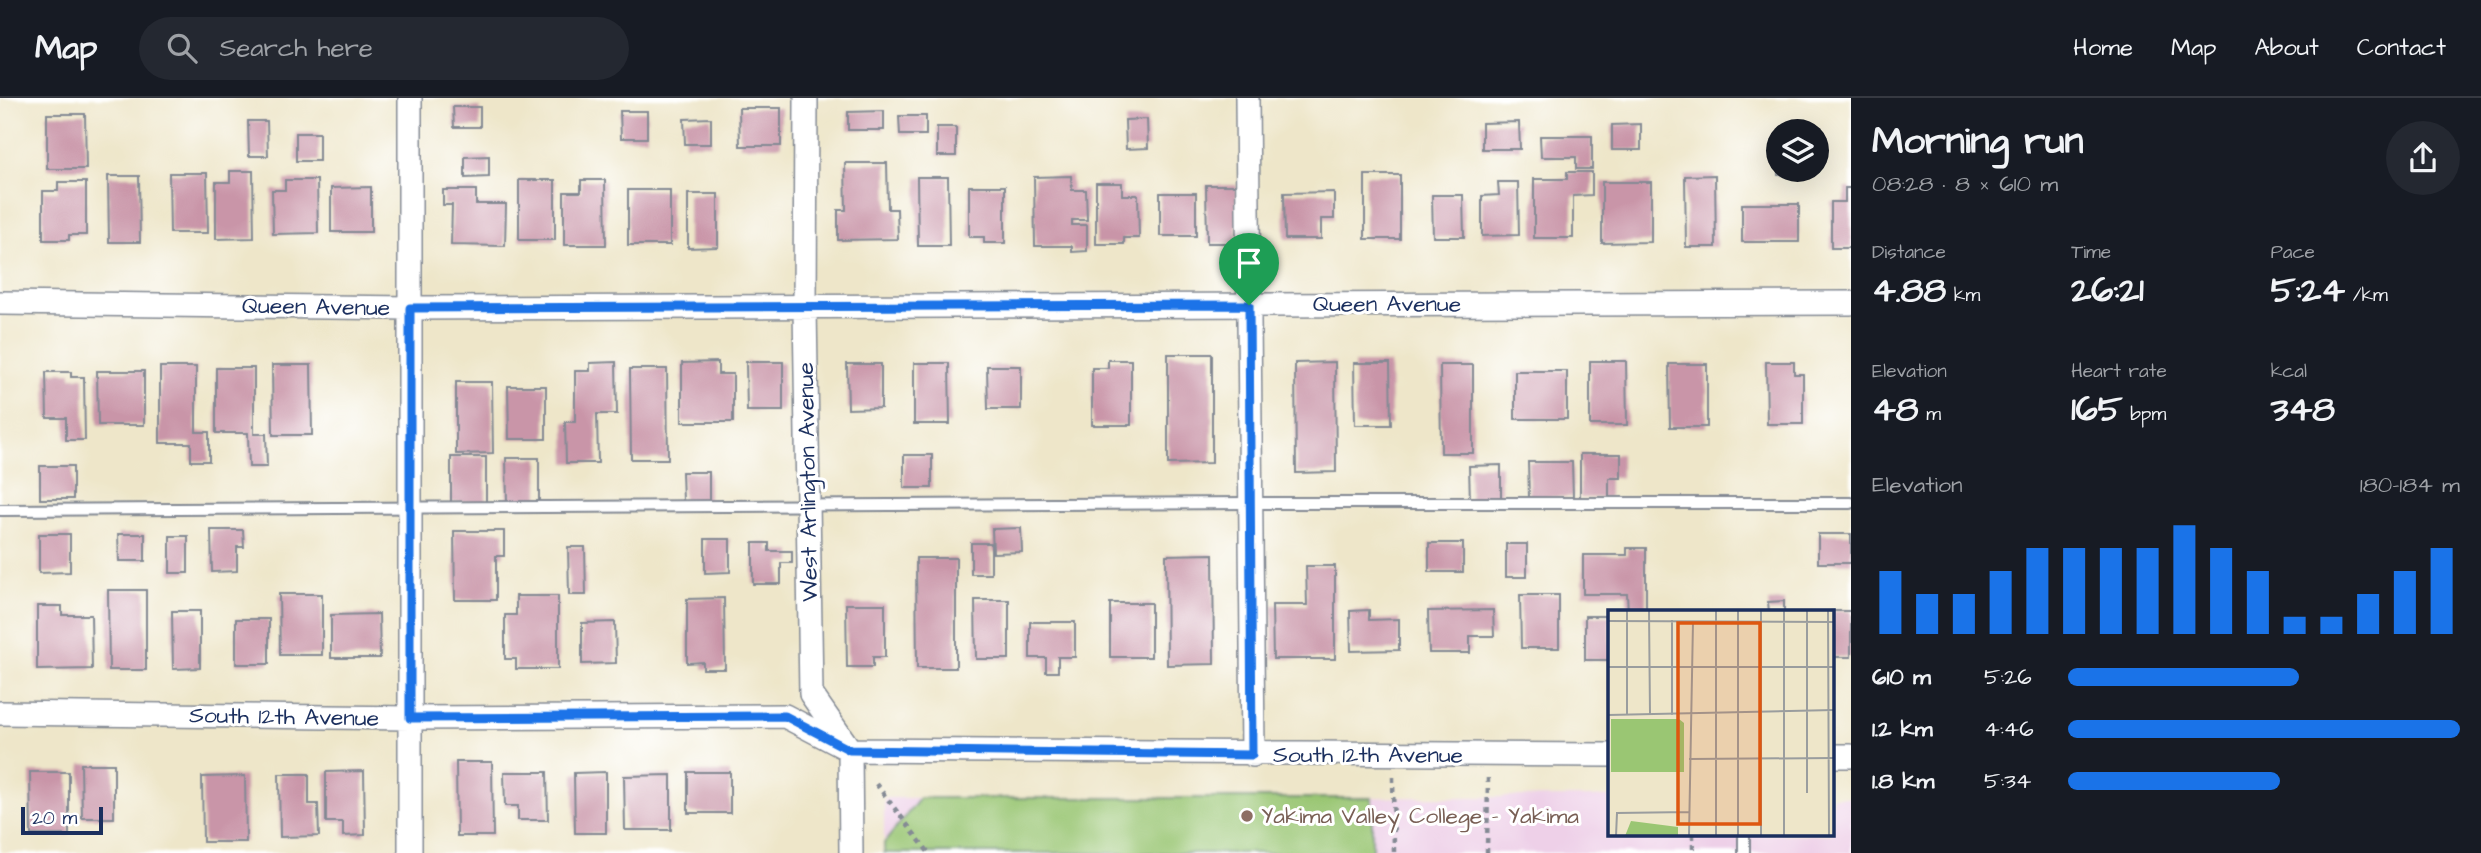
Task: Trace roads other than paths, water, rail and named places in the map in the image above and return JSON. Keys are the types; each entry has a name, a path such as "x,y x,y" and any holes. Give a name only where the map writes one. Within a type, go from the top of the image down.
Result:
{"street":[{"path":"410,98 410,853"},
{"name":"West Arlington Avenue","path":"806,98 805,307 811,694 850,750"},
{"path":"1247,98 1252,755"},
{"name":"Queen Avenue","path":"0,303 410,308 1851,303"},
{"name":"South 12th Avenue","path":"0,713 410,718 785,716 850,750 1252,755 1608,755"},
{"path":"850,750 851,853"}],"lane":[{"path":"0,510 1251,503 1851,503"}],"place":[{"name":"Yakima Valley College - Yakima","path":"1247,816"}]}
